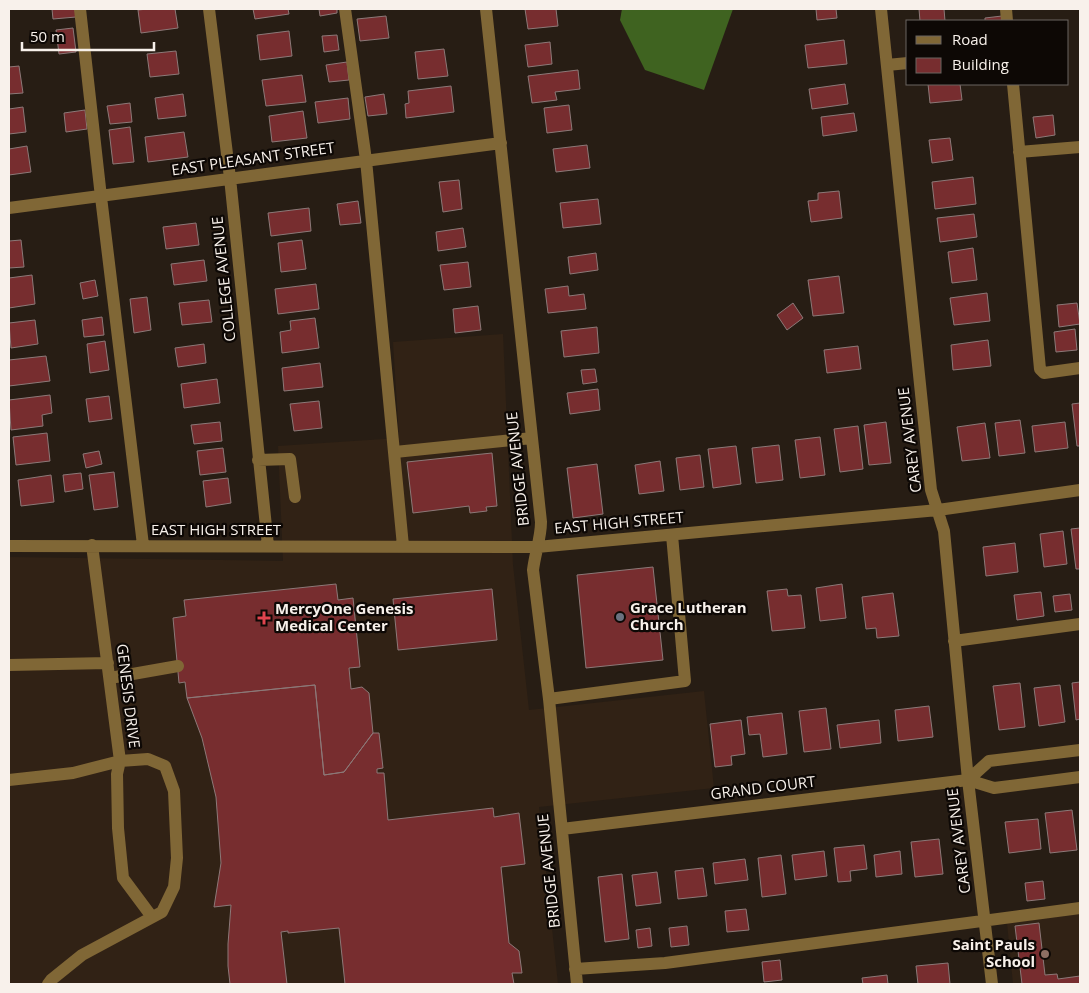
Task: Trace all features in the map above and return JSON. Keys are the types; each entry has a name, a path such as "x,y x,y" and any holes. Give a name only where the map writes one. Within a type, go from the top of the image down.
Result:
{"street":[{"path":"80,9 143,545"},
{"name":"COLLEGE AVENUE","path":"209,9 230,178 268,546"},
{"path":"345,9 366,160 403,546"},
{"name":"BRIDGE AVENUE","path":"486,9 541,522 541,534 533,570 549,699 577,984"},
{"name":"CAREY AVENUE","path":"881,9 931,490 944,531 968,780 992,984"},
{"path":"887,65 906,63"},
{"path":"1013,85 1040,369 1044,373 1080,368"},
{"name":"EAST PLEASANT STREET","path":"9,208 501,143"},
{"path":"1019,152 1080,147"},
{"path":"394,452 532,438"},
{"path":"258,460 290,459 295,497"},
{"name":"EAST HIGH STREET","path":"9,546 92,544 537,547 938,510 1080,490"},
{"path":"549,699 685,681 672,535"},
{"name":"GENESIS DRIVE","path":"48,984 82,955 162,912 174,887 177,858 174,792 165,766 148,759 120,761 92,544"},
{"path":"954,640 1080,624"},
{"path":"9,665 108,663"},
{"path":"110,678 178,666"},
{"path":"968,780 989,761 1080,750"},
{"path":"9,780 73,773 120,761 117,774 118,828 123,878 152,917"},
{"name":"GRAND COURT","path":"562,829 968,780 994,788 1080,778"},
{"path":"575,969 665,963 1080,908"}],"shaded area":[{"name":"MercyOne Genesis Medical Center","path":"503,334 513,565 529,710 704,691 714,788 539,807 558,984 9,984 9,557 283,561 278,446 399,438 393,342"},
{"name":"Saint Pauls School","path":"1080,914 1080,984 1013,984 1007,923"}],"green space":[{"path":"622,9 733,9 704,90 645,70 620,20"}],"building":[{"path":"52,9 75,9 76,17 53,19"},
{"path":"175,9 178,28 141,33 138,10"},
{"path":"253,9 288,9 289,14 255,19"},
{"path":"319,9 337,9 337,13 320,16"},
{"path":"525,9 556,9 558,26 528,29"},
{"path":"816,9 836,9 837,18 817,20"},
{"path":"919,9 944,9 945,20 920,20"},
{"path":"386,16 389,38 360,41 357,19"},
{"path":"1002,16 1003,20 985,20 985,18"},
{"path":"73,28 76,52 59,54 56,30"},
{"path":"289,31 292,56 260,60 257,35"},
{"path":"337,35 339,50 324,52 322,36"},
{"path":"844,40 847,64 808,68 805,45"},
{"path":"550,42 552,64 528,67 525,45"},
{"path":"444,49 448,76 418,79 415,52"},
{"path":"176,51 179,74 150,77 147,54"},
{"path":"347,62 349,80 329,82 326,65"},
{"path":"19,66 23,93 9,94 9,67"},
{"path":"578,70 580,89 555,92 557,100 532,103 528,76"},
{"path":"302,75 306,102 266,106 262,80"},
{"path":"845,84 848,104 812,109 809,89"},
{"path":"928,85 960,85 962,100 930,103"},
{"path":"451,86 454,112 406,118 405,104 409,103 408,91"},
{"path":"183,94 186,116 158,119 155,98"},
{"path":"384,94 387,114 368,116 365,97"},
{"path":"348,98 350,119 318,123 315,102"},
{"path":"130,103 132,122 110,124 107,106"},
{"path":"569,105 572,130 547,133 544,108"},
{"path":"23,107 26,132 9,134 9,109"},
{"path":"85,110 87,129 66,132 64,113"},
{"path":"303,111 307,138 272,142 269,116"},
{"path":"854,113 857,131 823,136 821,117"},
{"path":"1053,115 1055,135 1036,138 1033,117"},
{"path":"130,127 134,162 113,164 109,130"},
{"path":"184,132 188,157 148,162 145,137"},
{"path":"950,138 953,160 932,163 929,140"},
{"path":"587,145 590,168 556,172 553,149"},
{"path":"27,146 31,172 9,175 9,149"},
{"path":"973,177 976,204 935,209 932,182"},
{"path":"459,180 462,209 443,212 439,182"},
{"path":"839,191 842,218 811,222 808,201 818,200 818,193"},
{"path":"598,199 601,224 563,228 560,203"},
{"path":"358,201 361,223 340,225 337,204"},
{"path":"309,208 311,231 271,236 268,213"},
{"path":"974,214 977,237 940,242 937,218"},
{"path":"196,223 199,245 166,249 163,227"},
{"path":"463,228 466,247 438,251 436,232"},
{"path":"21,240 24,267 9,268 9,241"},
{"path":"302,240 306,269 281,272 278,243"},
{"path":"973,248 977,280 952,283 948,252"},
{"path":"596,253 598,270 570,274 568,257"},
{"path":"204,260 207,281 174,285 171,264"},
{"path":"468,262 471,287 444,290 440,265"},
{"path":"32,275 35,304 9,308 9,278"},
{"path":"839,276 844,313 813,316 808,280"},
{"path":"95,280 98,296 83,299 80,283"},
{"path":"316,284 319,309 278,314 275,289"},
{"path":"568,286 569,296 584,294 586,309 548,313 545,289"},
{"path":"987,293 990,321 954,325 950,298"},
{"path":"147,297 151,330 134,333 130,299"},
{"path":"209,300 212,322 182,325 179,303"},
{"path":"793,303 803,318 787,330 777,315"},
{"path":"1077,303 1080,324 1059,327 1057,305"},
{"path":"478,306 481,330 455,333 453,309"},
{"path":"102,317 104,335 84,337 82,320"},
{"path":"315,318 319,348 282,353 280,332 291,330 290,321"},
{"path":"35,320 38,344 11,348 9,323"},
{"path":"597,327 599,353 564,357 561,331"},
{"path":"1075,329 1077,350 1056,352 1054,332"},
{"path":"988,340 991,366 953,370 951,345"},
{"path":"105,341 109,370 90,373 87,344"},
{"path":"204,344 206,363 178,367 175,348"},
{"path":"858,346 861,369 827,373 824,350"},
{"path":"46,356 50,381 9,386 9,360"},
{"path":"320,363 323,387 284,391 282,368"},
{"path":"595,369 597,382 583,384 581,370"},
{"path":"217,379 220,403 184,408 181,384"},
{"path":"598,389 600,410 570,414 567,393"},
{"path":"50,395 52,413 42,415 43,426 11,430 9,400"},
{"path":"109,396 112,419 89,422 86,399"},
{"path":"319,401 322,428 294,431 290,404"},
{"path":"1080,403 1080,446 1077,446 1072,404"},
{"path":"1020,420 1025,453 999,456 995,423"},
{"path":"220,422 222,441 194,444 191,425"},
{"path":"886,422 891,463 869,465 864,425"},
{"path":"1065,422 1068,448 1035,452 1032,426"},
{"path":"985,423 990,458 962,461 957,427"},
{"path":"858,426 863,469 840,472 834,429"},
{"path":"47,433 50,461 16,465 13,437"},
{"path":"820,437 825,475 800,478 795,440"},
{"path":"779,445 783,480 756,483 752,448"},
{"path":"736,446 741,484 713,488 708,449"},
{"path":"223,448 226,472 200,475 197,451"},
{"path":"99,451 102,464 86,468 83,454"},
{"path":"492,453 497,506 486,507 487,511 470,513 469,506 413,513 407,462"},
{"path":"700,455 704,487 680,490 676,458"},
{"path":"660,461 664,491 639,494 635,465"},
{"path":"597,464 603,514 573,518 567,468"},
{"path":"114,472 118,507 94,510 89,475"},
{"path":"81,473 83,489 65,492 63,475"},
{"path":"51,475 54,502 21,506 18,480"},
{"path":"228,478 231,503 206,507 203,481"},
{"path":"1080,528 1080,569 1076,569 1071,529"},
{"path":"1063,531 1067,564 1044,567 1040,534"},
{"path":"1015,543 1018,572 986,576 983,547"},
{"name":"Grace Lutheran Church","path":"653,567 663,660 586,668 577,575"},
{"path":"336,584 338,600 353,598 360,667 349,668 351,689 362,687 369,693 373,733 344,772 324,775 315,685 187,698 185,682 179,683 173,618 186,616 184,600"},
{"path":"842,584 846,618 820,621 816,588"},
{"path":"492,589 497,640 398,650 393,599"},
{"path":"787,589 788,596 801,595 805,628 772,631 767,591"},
{"path":"1041,592 1044,616 1017,620 1014,595"},
{"path":"893,593 899,636 877,638 876,628 866,629 862,597"},
{"path":"1070,594 1072,610 1055,612 1053,596"},
{"path":"1080,682 1080,719 1076,720 1072,683"},
{"path":"1020,683 1025,727 999,730 993,686"},
{"path":"315,685 324,775 344,772 373,733 379,733 383,768 377,769 377,773 384,773 388,820 493,808 494,817 519,813 525,864 501,867 509,943 519,951 522,973 512,973 514,984 345,984 339,928 281,932 287,984 230,984 228,944 231,905 214,907 221,863 216,797 202,738 187,698"},
{"path":"1060,685 1065,722 1039,726 1034,688"},
{"path":"929,706 933,737 898,741 895,710"},
{"path":"826,708 831,749 804,752 799,711"},
{"path":"782,713 787,754 763,757 760,734 749,735 747,717"},
{"path":"741,720 745,754 731,756 732,765 715,767 710,724"},
{"path":"879,720 881,743 840,748 837,725"},
{"path":"1072,810 1077,850 1050,853 1045,813"},
{"path":"1038,819 1041,849 1009,853 1005,822"},
{"path":"939,839 943,874 915,877 911,842"},
{"path":"864,845 867,869 850,871 851,881 838,882 834,848"},
{"path":"824,851 827,876 795,880 792,855"},
{"path":"900,851 902,874 876,877 874,855"},
{"path":"781,855 786,894 762,897 758,858"},
{"path":"745,859 748,880 715,884 713,863"},
{"path":"703,868 707,896 678,899 675,871"},
{"path":"657,872 661,903 636,906 632,875"},
{"path":"622,874 629,939 605,942 598,877"},
{"path":"1043,881 1045,899 1027,901 1025,883"},
{"path":"746,909 749,930 727,932 725,911"},
{"path":"1039,923 1045,975 1057,974 1058,979 1080,976 1080,984 1022,984 1015,926"},
{"path":"687,926 689,945 671,947 669,928"},
{"path":"650,928 652,946 638,948 636,930"},
{"path":"780,960 782,980 764,982 762,962"},
{"path":"948,963 950,984 918,984 916,966"},
{"path":"887,975 888,984 863,984 862,978"}],"place":[{"name":"Grace Lutheran Church","path":"620,617"},
{"name":"MercyOne Genesis Medical Center","path":"264,618"},
{"name":"Saint Pauls School","path":"1045,954"}]}
